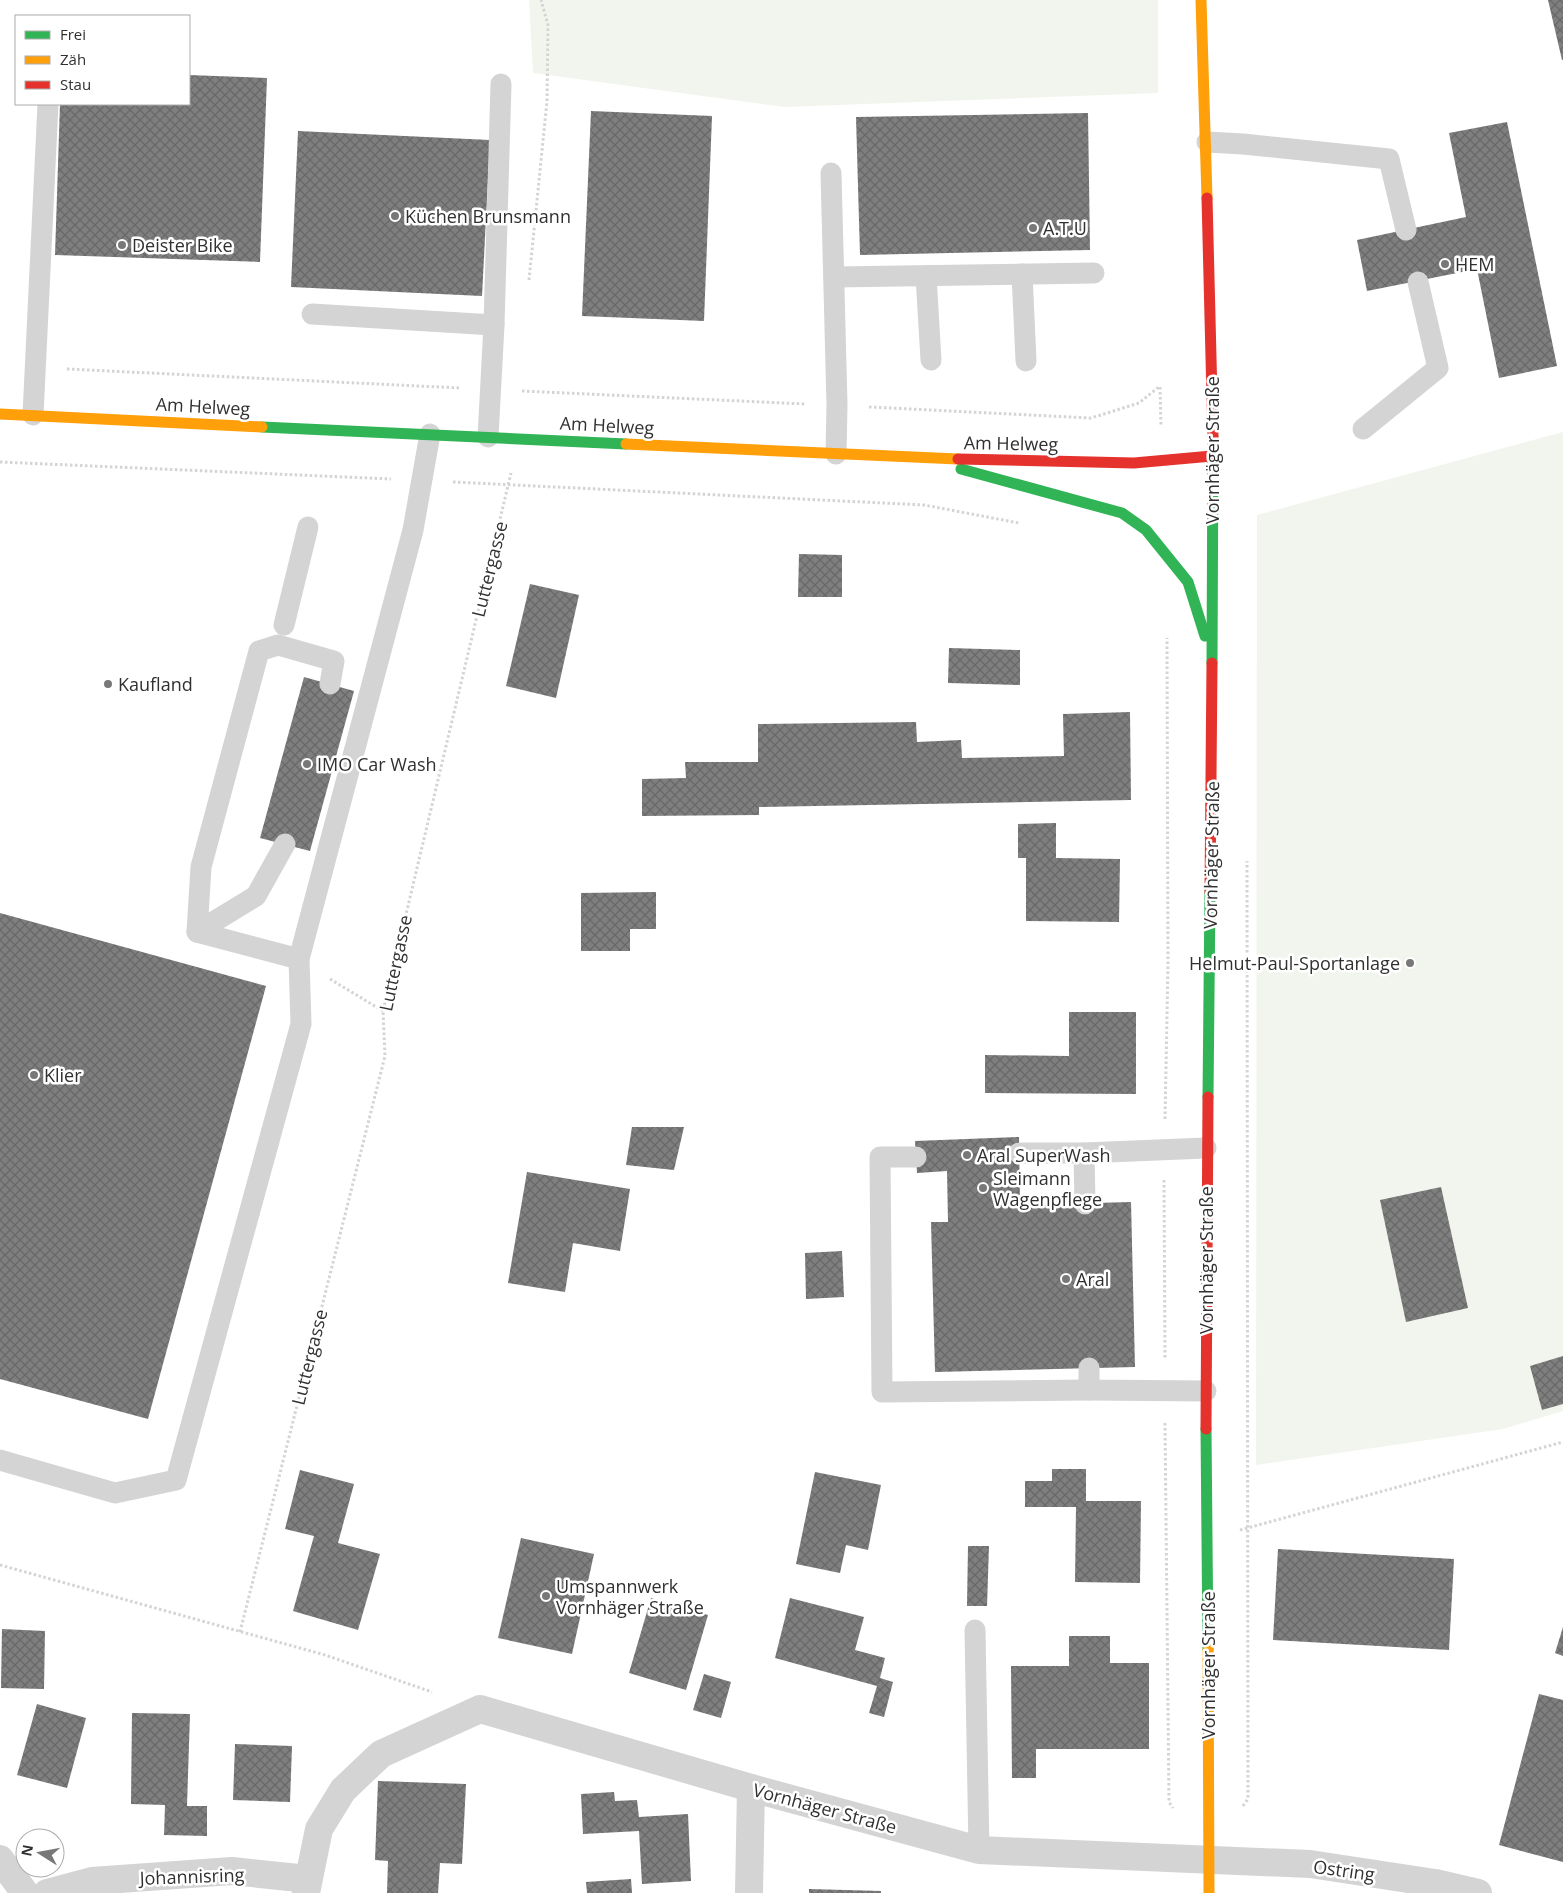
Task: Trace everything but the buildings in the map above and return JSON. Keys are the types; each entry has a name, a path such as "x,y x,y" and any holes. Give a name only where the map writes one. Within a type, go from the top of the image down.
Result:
{"main road":[{"name":"Vornhäger Straße","path":"1201,5 1207,142 1213,663 1206,1148 1209,1893"},
{"name":"Am Helweg","path":"0,414 918,458 1134,463 1212,456"},
{"path":"918,458 1122,513 1146,530 1188,582 1213,663"}],"street":[{"name":"Vornhäger Straße","path":"480,1709 751,1788 979,1850 1209,1859"},
{"name":"Johannisring","path":"47,1893 92,1881 232,1871 307,1886 319,1829 343,1790 382,1754 480,1709"},
{"path":"748,1893 751,1788"},
{"path":"0,1858 25,1893"},
{"name":"Ostring","path":"1209,1859 1310,1864 1435,1883 1478,1893"}],"lane":[{"path":"488,437 494,325 501,84"},
{"path":"33,415 48,105"},
{"path":"1207,142 1389,159 1406,230"},
{"path":"831,173 837,405 836,454"},
{"path":"834,277 1094,273"},
{"path":"1022,274 1026,361"},
{"path":"926,276 931,360"},
{"path":"1363,429 1438,368 1418,282"},
{"path":"312,314 494,325"},
{"path":"0,1460 115,1493 176,1480 301,1024 299,959 413,530 430,434"},
{"path":"284,625 308,527"},
{"path":"198,932 201,868 259,651 278,645 334,661 330,684"},
{"path":"198,932 256,896 285,844"},
{"path":"198,932 299,959"},
{"path":"1019,1153 1053,1154 1206,1148"},
{"path":"1084,1153 1085,1204"},
{"path":"916,1156 880,1157 882,1392 1206,1391"},
{"path":"1089,1368 1089,1390"},
{"path":"975,1630 979,1850"}],"path":[{"path":"529,285 547,101 548,25 541,0"},
{"path":"36,368 1091,418 1139,403 1160,386"},
{"name":"Luttergasse","path":"240,1632 385,1056 383,1012 510,485 514,438"},
{"path":"0,462 924,505 1029,525"},
{"path":"1166,634 1168,683 1168,954 1164,1150 1165,1390 1169,1802 1174,1809"},
{"path":"1238,1814 1248,1799 1247,853"},
{"path":"299,959 383,1012"},
{"path":"1207,1538 1563,1442"},
{"path":"0,1565 325,1655 480,1709"}],"shaded area":[{"path":"529,0 1158,0 1158,93 785,107 533,73"},
{"name":"Helmut-Paul-Sportanlage","path":"1563,432 1563,1411 1503,1429 1256,1465 1257,515"}],"traffic: fast":[{"path":"262,427 626,444"},
{"path":"1212,663 1213,437"},
{"path":"961,469 1122,513 1146,530 1188,582 1205,636"},
{"path":"1208,1097 1210,892"},
{"path":"1206,1429 1208,1650"}],"traffic: slow":[{"path":"1201,0 1207,198"},
{"path":"0,414 262,427"},
{"path":"626,444 958,459"},
{"path":"1208,1650 1209,1893"}],"traffic: jam":[{"path":"1207,198 1213,437"},
{"path":"958,459 1134,463 1212,456"},
{"path":"1210,892 1212,663"},
{"path":"1206,1429 1208,1097"}],"place":[{"name":"Küchen Brunsmann","path":"395,216"},
{"name":"A.T.U","path":"1033,228"},
{"name":"Deister Bike","path":"122,245"},
{"name":"HEM","path":"1445,264"},
{"name":"Kaufland","path":"108,684"},
{"name":"IMO Car Wash","path":"307,764"},
{"name":"Helmut-Paul-Sportanlage","path":"1410,963"},
{"name":"Klier","path":"34,1075"},
{"name":"Aral SuperWash","path":"967,1155"},
{"name":"Sleimann Wagenpflege","path":"983,1188"},
{"name":"Aral","path":"1066,1279"},
{"name":"Umspannwerk Vornhäger Straße","path":"546,1596"}]}
